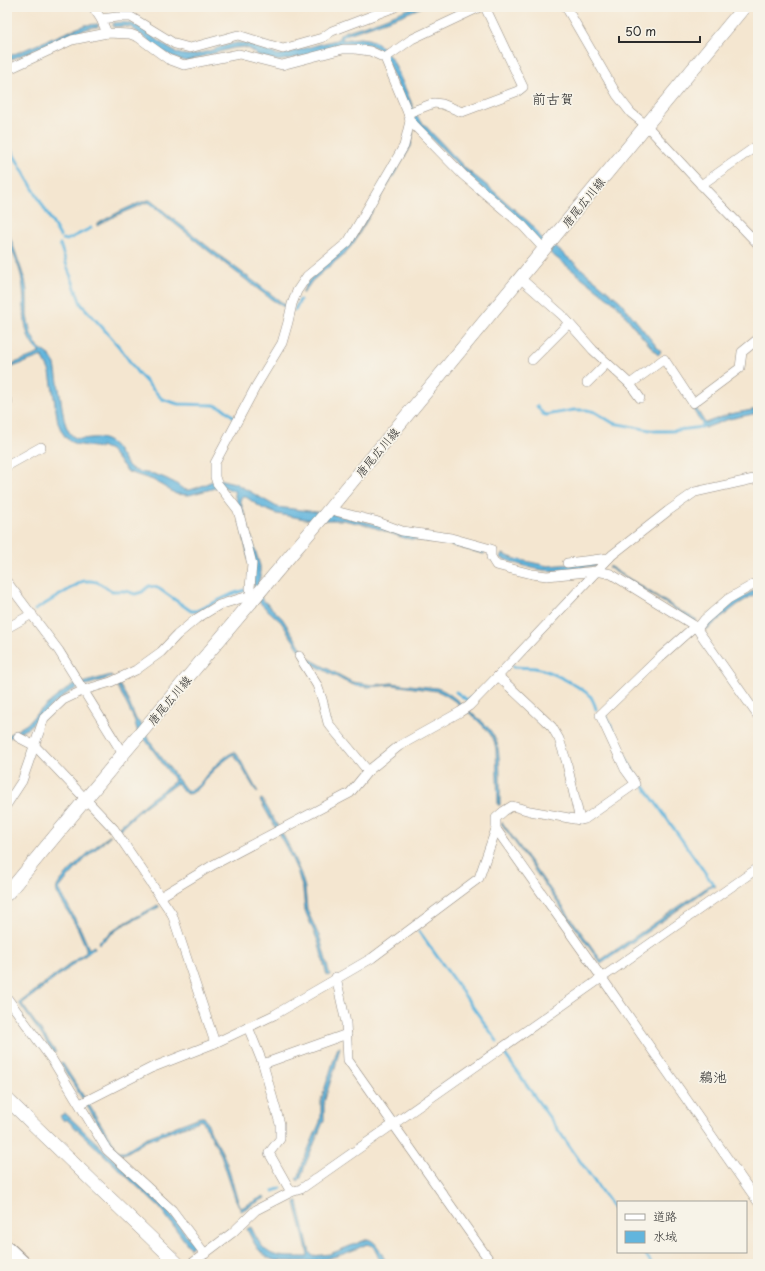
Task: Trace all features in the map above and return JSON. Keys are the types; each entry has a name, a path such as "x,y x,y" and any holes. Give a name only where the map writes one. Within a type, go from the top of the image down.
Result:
{"main road":[{"name":"唐尾広川線","path":"7,894 141,732 325,514 744,7"},
{"path":"7,1099 178,1264"},
{"path":"7,1248 24,1264"}],"street":[{"path":"93,7 101,19 106,33"},
{"path":"101,19 131,16 175,44 190,48 238,35 286,49 322,38 332,32 395,7"},
{"path":"385,58 412,39 480,7"},
{"path":"409,117 434,103 442,104 462,112 518,91 523,87 485,7"},
{"path":"566,7 617,95 632,113 646,125 758,244"},
{"path":"7,70 72,40 106,33 130,34 138,37 168,59 184,65 239,54 282,65 343,50 355,49 370,51 385,58 409,117 463,175 546,247"},
{"path":"7,804 22,781 44,718 63,700 82,687 111,682 136,670 161,652 177,635 196,619 219,606 255,597 250,588 252,564 238,510 221,489 216,479 215,463 256,386 282,343 292,304 297,291 307,276 348,242 404,146 409,117"},
{"path":"701,185 758,145"},
{"path":"520,278 562,315 593,350 630,384 640,398"},
{"path":"532,360 569,323"},
{"path":"630,384 664,359 693,403 740,368 742,352 758,339"},
{"path":"587,383 607,363"},
{"path":"7,474 9,465 41,447"},
{"path":"160,897 213,865 350,793 368,771 399,746 469,706 609,558 668,511 695,492 758,478"},
{"path":"325,514 339,512 374,521 402,531 452,538 490,549 491,557 496,565 532,574 547,576 597,571 611,574 696,628 758,716"},
{"path":"567,562 609,558"},
{"path":"7,582 59,651 123,754"},
{"path":"80,1104 151,1068 215,1043 274,1015 336,977 372,958 479,878 496,829 496,818 512,806 530,811 580,820 585,819 635,784 625,769 600,715 660,658 728,599 758,582"},
{"path":"7,628 32,614"},
{"path":"299,656 317,685 328,723 368,771"},
{"path":"498,676 552,727 559,740 566,760 580,820"},
{"path":"18,737 35,746 114,829 172,914 215,1043"},
{"path":"496,829 758,1202"},
{"path":"191,1264 232,1233 256,1210 291,1192 301,1189 758,868"},
{"path":"336,977 346,1023 348,1060 492,1264"},
{"path":"7,998 52,1061 80,1104 107,1150 172,1210 203,1255 207,1264"},
{"path":"248,1027 263,1064 280,1124 280,1139 269,1153 291,1192"},
{"path":"263,1064 346,1034"}],"water":[{"path":"414,7 422,7 348,34 343,37 342,40 360,38 378,43 394,63 417,117 466,169 531,224 542,239 554,246 620,301 661,352 658,355 617,305 549,252 465,172 413,119 383,53 378,49 367,44 355,44 338,49 278,61 257,55 244,47 233,48 186,61 177,59 160,50 131,27 113,27 113,23 124,22 133,24 149,33 171,50 180,54 193,55 230,44 243,43 280,55 336,40 344,32"},
{"path":"98,24 98,27 80,31 7,61 7,57 75,29 85,25"},
{"path":"411,131 413,132 411,146 353,244 343,255 312,281 303,294 302,293 308,281 356,236 409,145"},
{"path":"150,200 212,250 288,307 287,309 271,299 211,253 148,202 117,215 97,226 97,224 115,214"},
{"path":"7,228 25,280 27,291 27,316 31,334 38,347 50,356 55,364 64,419 72,436 82,439 102,439 110,442 125,462 134,470 163,477 187,490 218,479 235,483 277,507 333,514 445,540 485,551 484,554 446,544 404,538 367,525 343,520 311,520 277,514 262,508 246,497 240,499 260,566 258,586 261,598 282,618 308,658 352,682 373,685 392,683 437,688 453,697 482,722 495,738 499,760 500,805 498,805 496,749 494,740 482,725 451,698 437,691 392,685 368,687 356,686 307,661 281,622 257,599 234,491 224,487 219,487 189,495 176,494 153,480 128,472 110,450 101,446 100,448 75,444 66,438 58,423 50,372 42,356 7,369 7,366 40,353 29,338 25,323 21,275 10,246"},
{"path":"696,408 705,423 730,414 758,409 758,413 729,419 705,428 693,410"},
{"path":"502,554 516,559 548,566 596,562 597,565 563,570 543,570 501,558"},
{"path":"609,566 697,620 695,622 608,567"},
{"path":"758,588 758,592 737,605 706,630 705,627 734,602"},
{"path":"111,675 113,677 69,692 44,712 28,728 7,739 7,736 27,724 37,713 71,686"},
{"path":"119,684 136,719 143,727 150,742 186,790 196,787 218,763 234,752 237,754 258,792 257,793 234,754 215,769 195,791 188,794 184,792 177,783 145,806 119,830 118,828 149,800 175,781 147,742 138,733 134,719 117,685"},
{"path":"262,799 287,842 301,874 305,888 307,910 320,938 330,975 327,976 318,941 305,911 303,890 297,870 260,800"},
{"path":"502,822 601,960 713,883 716,886 712,886 601,964 501,823"},
{"path":"111,835 85,859 59,889 81,930 89,949 94,946 95,948 22,1004 56,1052 54,1053 19,1003 86,952 86,948 78,929 57,893 57,888 65,876 82,859"},
{"path":"158,905 159,907 122,926 99,944 98,942 121,925"},
{"path":"338,1047 340,1047 335,1068 324,1103 324,1120 301,1178 298,1181 296,1178 299,1176 304,1159 320,1122 321,1100"},
{"path":"62,1062 118,1151 125,1151 145,1138 200,1117 204,1117 226,1160 241,1208 264,1196 265,1198 241,1211 235,1198 221,1155 202,1120 146,1141 126,1153 117,1154 60,1063"},
{"path":"65,1113 169,1212 194,1245 190,1248 160,1208 66,1119 64,1121 60,1116"},
{"path":"295,1202 298,1202 310,1253 313,1256 330,1254 368,1239 377,1246 387,1264 382,1264 373,1246 367,1244 338,1256 318,1260 280,1261 267,1257 253,1241 247,1229 251,1227 261,1245 272,1254 286,1257 307,1257 308,1255"}],"waterway":[{"path":"7,143 60,236"},
{"path":"63,239 67,240 91,228"},
{"path":"60,244 81,304 121,349 137,372 162,399 178,404 214,405 223,408 234,417"},
{"path":"295,310 300,300"},
{"path":"537,406 543,414 546,415 574,410 587,410 595,412 613,423 655,431 672,431 702,427 703,425"},
{"path":"35,610 83,581 97,582 112,591 126,591 135,594 142,592 149,586 158,588 191,611 196,611 232,594 245,590"},
{"path":"513,667 541,669 565,680 587,693 595,704 596,709"},
{"path":"456,692 467,700 472,698"},
{"path":"605,714 629,765 713,884"},
{"path":"419,931 497,1041"},
{"path":"504,1053 617,1214"},
{"path":"274,1191 281,1188"},
{"path":"645,1253 652,1264"}],"district":[{"name":"前古賀","path":"553,98"},
{"name":"鵜池","path":"713,1076"}]}
